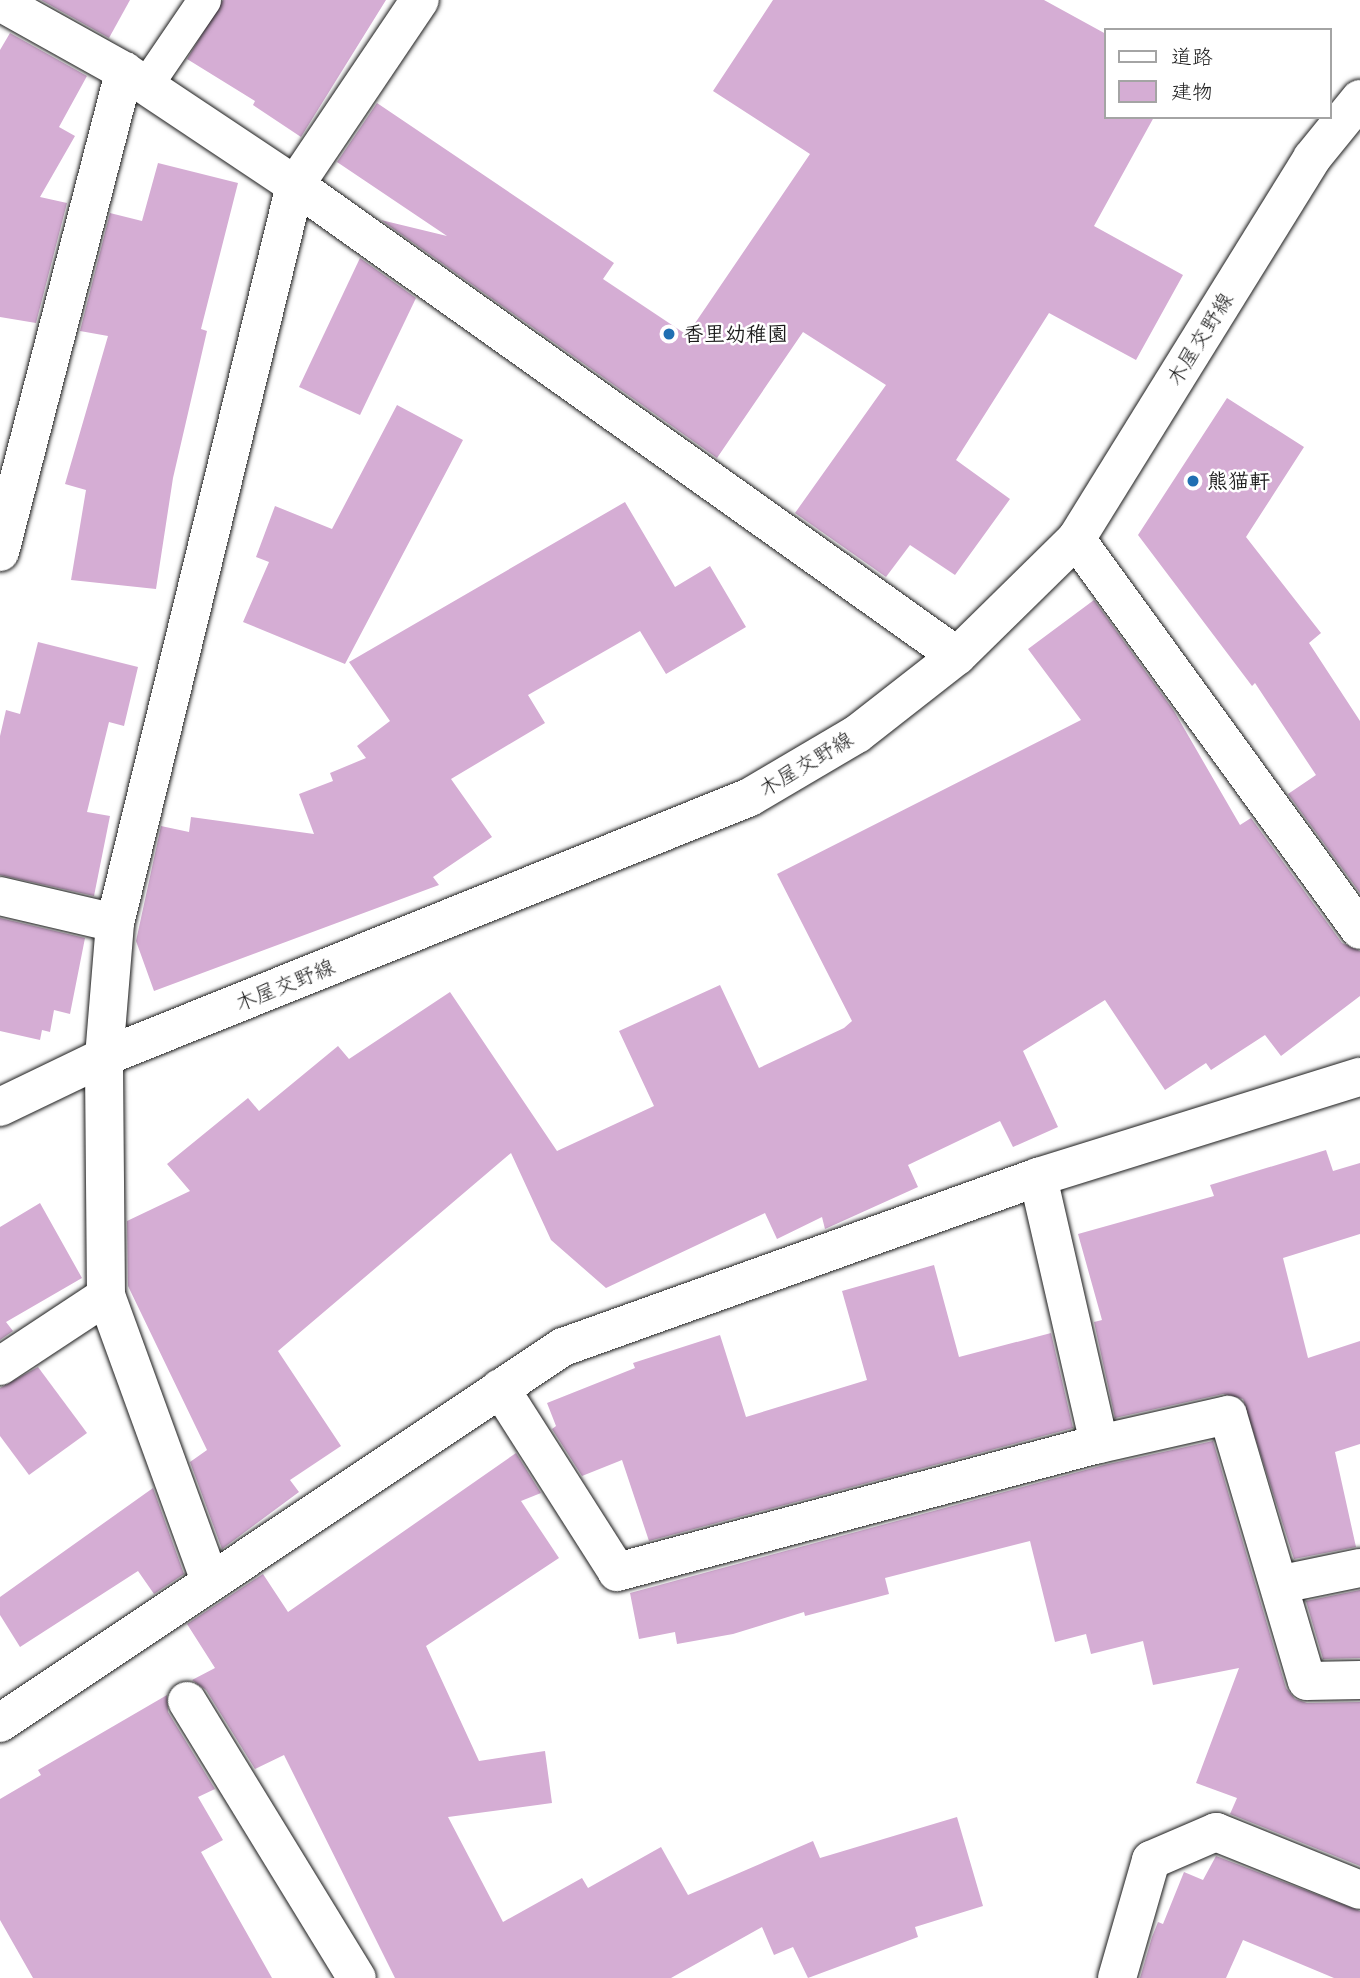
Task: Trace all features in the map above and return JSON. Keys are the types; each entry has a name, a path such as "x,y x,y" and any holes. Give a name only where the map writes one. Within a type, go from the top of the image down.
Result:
{"street":[{"path":"210,1581 106,1296 104,1057 115,923 295,185 419,0"},
{"path":"0,2 135,78 295,185 957,656"},
{"path":"0,552 135,78"},
{"name":"木屋交野線","path":"0,1107 104,1057 750,797 857,734 957,656 1076,539 1312,158 1360,99"},
{"path":"1076,539 1360,930"},
{"path":"0,896 115,923"},
{"path":"0,1723 563,1348 1038,1177 1360,1077"},
{"path":"1038,1177 1099,1444"},
{"path":"0,1366 106,1296"},
{"path":"500,1388 617,1572 1099,1444 1228,1415 1282,1584 1307,1681 1360,1680"},
{"path":"1282,1584 1360,1568"},
{"path":"187,1701 357,1978"},
{"path":"1117,1978 1151,1860 1216,1832 1360,1890"}],"lane":[{"path":"135,78 204,0"}],"building":[{"path":"41,0 130,0 109,38"},
{"path":"223,0 386,0 301,137 253,105 255,101 187,59"},
{"path":"773,0 1044,0 1104,33 1104,119 1153,119 1094,226 1183,275 1136,360 1049,313 956,460 1010,499 955,575 910,545 886,577 795,513 886,385 803,332 717,458 381,220 447,236 337,162 377,103 614,263 603,279 687,335 810,154 713,91"},
{"path":"10,33 87,76 59,127 75,136 40,197 67,203 36,323 0,317 0,50"},
{"path":"158,163 238,183 201,329 207,331 173,478 156,589 71,580 86,490 65,484 108,336 80,331 110,213 142,221"},
{"path":"360,258 416,298 360,415 299,387"},
{"path":"1227,398 1304,447 1246,537 1321,633 1309,643 1360,721 1360,893 1288,794 1316,775 1255,683 1252,686 1138,535"},
{"path":"397,405 463,440 345,664 243,622 269,562 256,557 275,506 332,529"},
{"path":"625,502 675,587 710,566 746,627 666,674 640,631 528,695 545,723 451,779 492,837 433,877 439,885 154,991 136,941 161,826 189,832 191,817 314,834 299,794 333,781 330,773 366,758 357,746 390,721 349,662"},
{"path":"1094,600 1174,711 1240,825 1251,818 1342,943 1360,951 1360,996 1281,1056 1265,1035 1211,1070 1206,1063 1165,1090 1105,1000 1023,1051 1058,1127 1013,1147 1000,1121 908,1165 918,1187 825,1229 822,1217 777,1239 765,1213 606,1288 551,1240 511,1153 278,1351 341,1446 290,1480 299,1492 222,1549 190,1462 207,1450 128,1286 127,1221 190,1191 167,1164 248,1098 259,1111 338,1046 349,1059 450,992 557,1151 654,1106 619,1031 720,985 759,1068 844,1028 852,1021 777,874 1081,720 1028,649"},
{"path":"38,642 138,667 124,726 109,722 87,812 110,816 94,896 0,875 0,736 6,710 20,714"},
{"path":"0,918 85,938 70,1014 54,1010 50,1032 42,1030 40,1040 0,1031"},
{"path":"1326,1150 1333,1171 1360,1163 1360,1234 1283,1258 1308,1358 1360,1341 1360,1444 1335,1452 1356,1547 1294,1559 1243,1399 1223,1394 1115,1418 1094,1322 1102,1320 1078,1234 1214,1196 1210,1185"},
{"path":"40,1203 82,1278 6,1322 13,1331 0,1340 0,1227"},
{"path":"934,1265 959,1357 1051,1333 1073,1428 649,1541 622,1460 582,1476 552,1429 556,1426 547,1403 635,1368 633,1363 720,1335 746,1417 867,1380 842,1291"},
{"path":"38,1367 87,1433 29,1475 0,1436 0,1388"},
{"path":"1213,1441 1286,1688 1295,1699 1307,1703 1360,1702 1360,1866 1230,1814 1237,1798 1196,1783 1239,1668 1153,1685 1143,1641 1091,1654 1086,1634 1055,1642 1030,1541 885,1578 889,1594 805,1616 804,1612 733,1634 677,1644 675,1632 639,1639 630,1593 1104,1465"},
{"path":"516,1453 541,1493 521,1501 559,1558 426,1646 479,1761 545,1751 552,1803 448,1817 503,1922 582,1878 588,1888 661,1847 688,1895 813,1841 820,1858 957,1817 983,1906 915,1927 918,1937 808,1978 793,1947 774,1955 762,1927 671,1978 395,1978 284,1755 255,1769 206,1690 192,1680 215,1668 187,1624 263,1574 288,1612"},
{"path":"153,1488 184,1574 154,1594 138,1571 20,1647 0,1615 0,1597"},
{"path":"1360,1590 1360,1658 1323,1659 1306,1601"},
{"path":"167,1695 168,1712 215,1789 198,1797 223,1840 201,1852 272,1978 33,1978 0,1920 0,1799 41,1775 38,1770"},
{"path":"1216,1856 1360,1911 1360,1978 1334,1978 1243,1940 1226,1978 1140,1978 1158,1922 1163,1924 1184,1872 1203,1880"}],"place":[{"name":"香里幼稚園","path":"669,334"},
{"name":"熊猫軒","path":"1193,481"}]}
